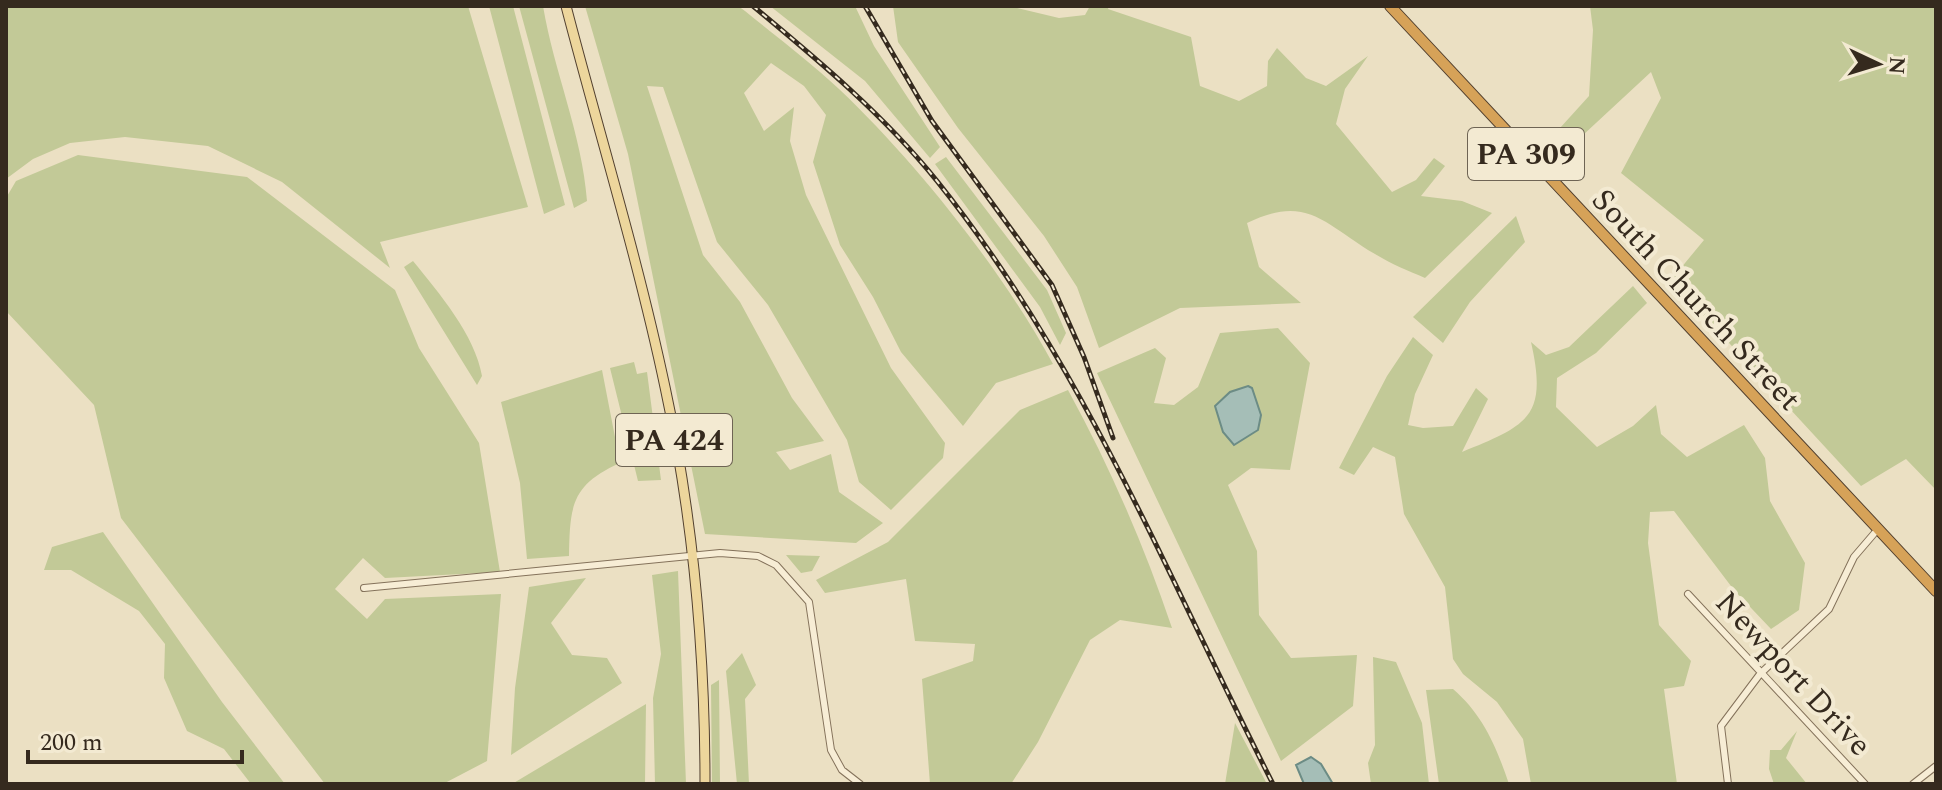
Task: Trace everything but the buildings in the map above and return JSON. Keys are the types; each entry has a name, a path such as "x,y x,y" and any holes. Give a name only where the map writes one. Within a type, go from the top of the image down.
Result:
{"highway":[{"name":"South Church Street","path":"1390,6 1936,591"}],"main road":[{"name":"PA 424","path":"564,6 662,374 693,556 705,784"}],"street":[{"path":"1728,784 1721,726 1760,674 1829,609 1854,557 1878,529"},
{"path":"364,588 693,556 738,553 758,556 776,565 809,602 831,750 842,770 860,784"},
{"name":"Newport Drive","path":"1688,594 1865,784"},
{"path":"1913,784 1936,766"}],"green space":[{"path":"6,6 468,6 528,207 380,242 390,268 282,182 208,146 125,137 70,143 33,159 6,179"},
{"path":"489,6 513,6 565,205 544,214"},
{"path":"519,6 543,6 584,176 587,201 574,208"},
{"path":"585,6 738,6 745,11 828,79 928,184 1009,292 1053,364 996,383 963,426 901,352 873,297 840,245 813,162 826,115 804,86 771,63 744,93 764,131 794,107 790,141 806,195 891,368 945,443 943,458 891,510 859,482 847,440 768,305 717,242 663,87 647,86 703,255 740,302 792,398 824,441 776,452 790,470 831,454 839,492 883,523 856,543 705,534 628,154"},
{"path":"770,6 855,6 874,46 940,147 930,158 865,81"},
{"path":"893,6 1009,6 1059,18 1085,15 1090,6 1109,6 1108,9 1191,37 1200,86 1239,101 1267,86 1268,61 1277,48 1306,78 1326,86 1368,56 1345,89 1336,124 1392,192 1416,180 1434,158 1445,166 1421,196 1462,201 1492,213 1425,278 1381,258 1315,216 1286,211 1268,215 1247,223 1259,267 1301,303 1180,308 1099,348 1077,287 1044,236 958,128 898,42"},
{"path":"1590,6 1936,6 1936,490 1906,459 1861,486 1671,280 1704,240 1621,173 1661,98 1651,72 1555,161 1532,128 1560,128 1589,96 1593,30"},
{"path":"78,155 247,177 395,290 419,348 479,443 500,572 385,578 363,558 335,589 367,619 385,599 501,594 487,761 443,784 325,784 121,518 94,405 6,311 6,198 16,181"},
{"path":"946,157 1047,290 1066,333 1060,345 1040,307 935,164"},
{"path":"1516,216 1525,242 1470,302 1443,343 1413,317"},
{"path":"413,261 455,315 472,345 482,376 477,385 404,267"},
{"path":"1633,286 1647,303 1596,353 1557,378 1556,407 1597,447 1633,426 1656,405 1661,434 1687,457 1744,425 1765,458 1770,501 1805,563 1799,610 1771,629 1734,590 1674,511 1650,512 1648,543 1659,625 1691,661 1684,686 1664,689 1677,784 1531,784 1523,739 1497,702 1463,674 1453,659 1445,587 1404,514 1395,457 1373,447 1354,475 1339,468 1387,376 1413,337 1433,355 1415,394 1408,425 1423,428 1453,426 1476,388 1488,399 1462,452 1503,434 1528,415 1537,387 1531,342 1546,355 1569,347"},
{"path":"1278,328 1310,363 1290,470 1251,468 1228,485 1257,551 1259,615 1291,658 1357,655 1353,706 1281,761 1097,373 1155,348 1166,358 1154,403 1174,405 1198,387 1220,333"},
{"path":"634,362 637,374 647,372 661,480 638,481 610,368"},
{"path":"602,370 620,463 592,480 576,499 570,523 569,556 527,559 520,483 501,402"},
{"path":"1068,390 1125,507 1172,628 1120,620 1090,640 1038,742 1011,784 930,784 922,679 973,661 975,644 915,641 906,579 825,593 816,580 888,542 1020,410"},
{"path":"103,532 222,702 285,784 251,784 224,749 187,731 164,678 165,644 139,611 71,570 44,570 52,547"},
{"path":"786,555 820,556 812,571 801,573"},
{"path":"678,571 686,784 655,784 653,698 661,654 652,575"},
{"path":"586,578 551,623 572,655 607,658 622,683 511,755 515,688 529,587"},
{"path":"742,653 756,685 745,699 749,784 737,784 726,671"},
{"path":"1373,657 1396,662 1422,723 1429,784 1371,784 1368,763 1375,745"},
{"path":"719,680 720,784 712,784 711,685"},
{"path":"1453,689 1473,709 1487,732 1509,784 1439,784 1426,690"},
{"path":"646,704 645,784 512,784"},
{"path":"1235,723 1267,784 1225,784"},
{"path":"1797,731 1786,758 1807,784 1774,784 1769,769 1770,750 1781,750"}],"water":[{"path":"1248,386 1252,388 1261,415 1258,430 1234,445 1223,432 1215,406 1230,392"},
{"path":"1311,757 1321,764 1333,784 1304,784 1296,765"}],"railway":[{"path":"753,6 826,68 895,133 937,181 989,251 1080,397 1273,784"},
{"path":"865,6 932,121 1052,285 1084,357 1113,438"}]}
